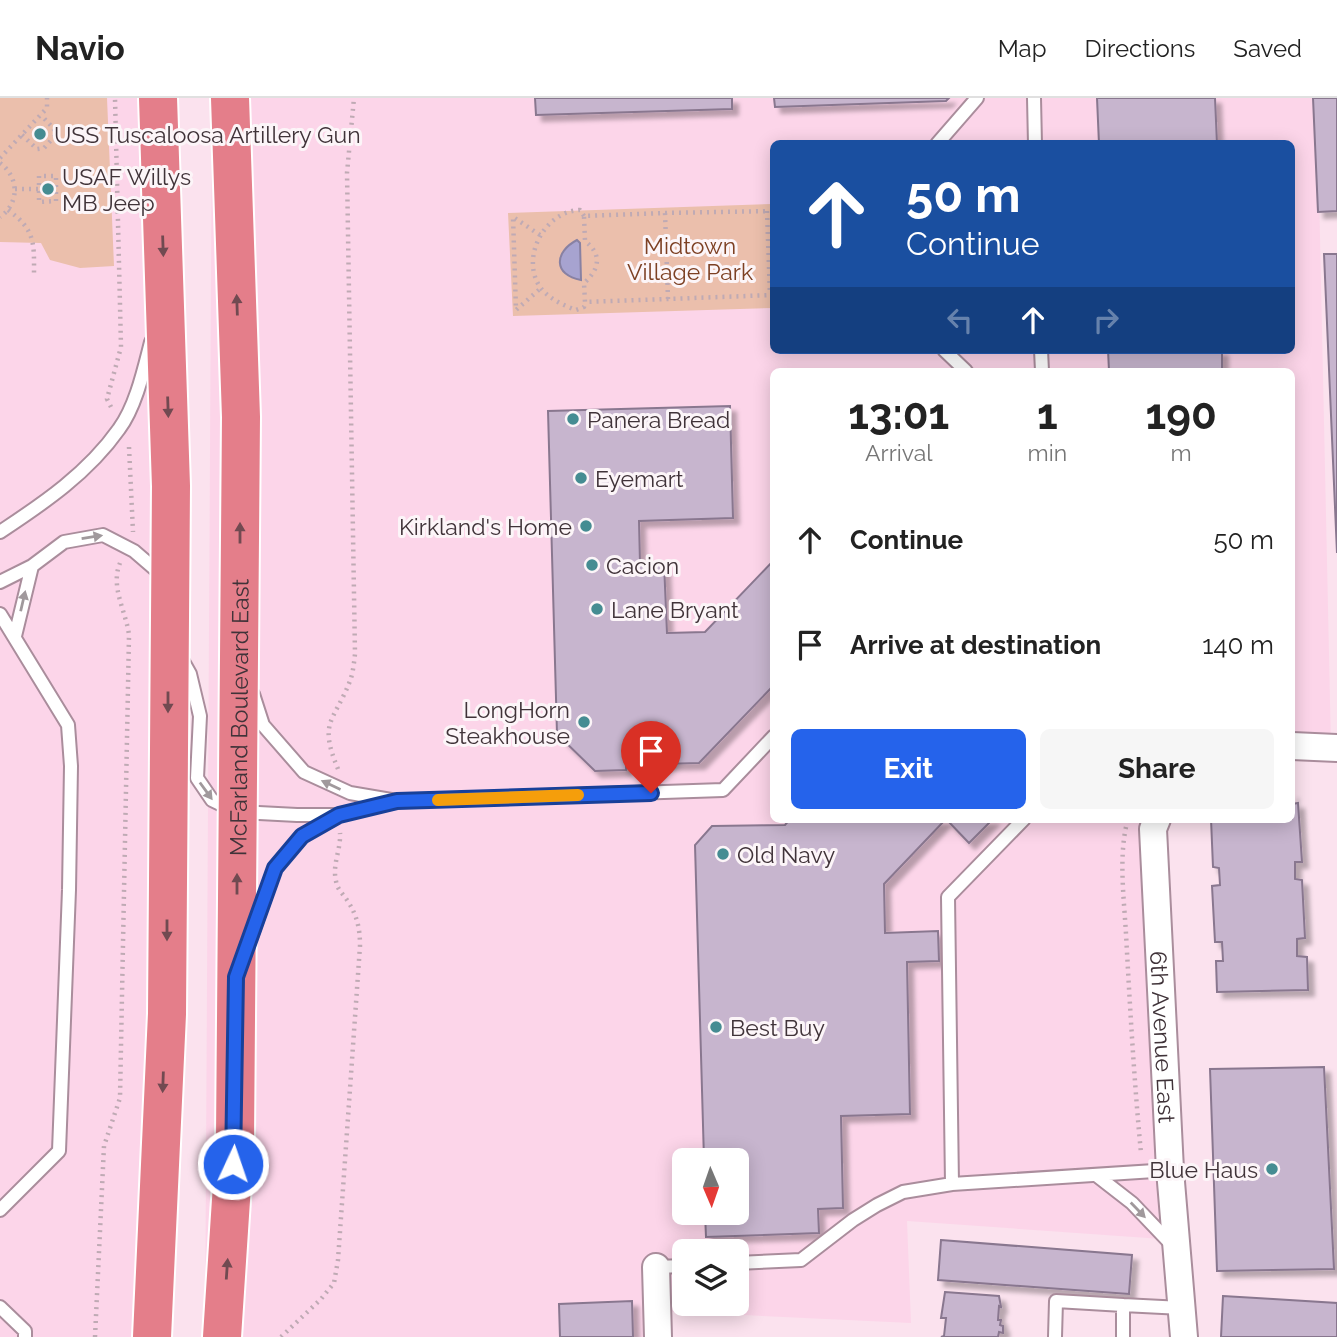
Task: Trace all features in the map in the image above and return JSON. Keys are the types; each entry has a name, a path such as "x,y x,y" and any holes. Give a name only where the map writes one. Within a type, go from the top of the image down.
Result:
{"highway":[{"path":"152,1337 167,1014 171,486 158,98"},
{"name":"McFarland Boulevard East","path":"222,1337 235,1139 241,417 230,98"}],"street":[{"path":"1295,746 1337,748"},
{"name":"6th Avenue East","path":"1155,823 1153,829 1154,862 1170,1170 1184,1337"},
{"path":"656,1267 658,1337"}],"lane":[{"path":"940,140 977,98"},
{"path":"1034,98 1035,140"},
{"path":"0,532 36,509 80,475 121,428 142,377 164,289"},
{"path":"948,354 963,368"},
{"path":"0,582 32,566 64,542 103,535 134,551 169,582"},
{"path":"15,636 32,566"},
{"path":"0,614 68,725 71,766 68,958 59,1151 0,1209"},
{"path":"169,634 190,674 200,716 197,778 212,800 237,812 339,815 397,801"},
{"path":"239,650 262,725 304,772 350,793 397,801 723,790 770,740"},
{"path":"236,977 275,868 302,836 339,815"},
{"path":"952,1184 948,897 1020,823"},
{"path":"749,1262 801,1260 877,1205 903,1192 952,1184 1170,1170"},
{"path":"1096,1175 1132,1203 1176,1249"},
{"path":"656,1267 672,1266"},
{"path":"1055,1337 1056,1301 1182,1308"},
{"path":"1123,1337 1124,1305"},
{"path":"0,1307 25,1331 25,1337"}],"path":[{"path":"0,217 14,199 15,189 9,171 0,160 47,108 47,98"},
{"path":"107,399 121,347 116,98"},
{"path":"339,789 338,770 330,749 328,733 333,713 351,680 355,654 347,173 354,98"},
{"path":"22,135 37,149 44,148 55,136 54,129 41,115"},
{"path":"39,176 56,176 57,201 39,202 39,189 39,176"},
{"path":"15,189 39,189"},
{"path":"8,210 20,219 31,234 34,242 34,276"},
{"path":"571,210 580,210 584,216 585,241 594,248 597,260 592,276 584,283 584,307 576,310 550,297 541,288 533,265 534,249 540,235 571,210"},
{"path":"584,216 770,211"},
{"path":"665,213 668,299"},
{"path":"540,235 513,217 516,310 541,288"},
{"path":"585,302 770,295"},
{"path":"129,444 134,529"},
{"path":"95,1337 104,1146 120,1098 129,635 127,616 115,578 120,562"},
{"path":"281,1337 321,1300 334,1283 338,1261 360,928 356,913 337,886 334,872 335,859 341,845 339,815"},
{"path":"1127,823 1124,838 1124,879 1132,1060 1143,1170"}],"shaded area":[{"path":"0,98 158,98 152,1337 0,1337"},
{"path":"212,98 1317,98 1331,747 1295,746 1295,368 770,368 770,823 1158,823 1176,1240 907,1221 911,1323 749,1315 749,1239 672,1239 672,1312 657,1311 656,1337 205,1337"},
{"path":"577,240 580,243 581,280 565,273 560,263 564,251"}],"green space":[{"path":"0,98 107,98 114,266 80,268 50,260 41,243 0,242"},
{"name":"Midtown Village Park","path":"770,204 770,308 513,316 508,213"}],"building":[{"path":"535,98 732,98 732,109 536,115"},
{"path":"774,98 949,98 946,101 775,107"},
{"path":"1097,98 1215,98 1217,140 1099,140"},
{"path":"1313,98 1337,98 1337,211 1318,212"},
{"path":"1324,254 1337,254 1337,553"},
{"path":"1108,354 1222,354 1222,368 1109,368"},
{"path":"730,406 733,518 639,521 640,563 664,563 667,633 705,632 770,564 770,689 699,763 626,765 626,770 595,771 557,734 548,411"},
{"path":"1298,803 1302,862 1295,862 1295,879 1302,880 1305,938 1297,939 1297,956 1307,957 1308,990 1217,992 1216,961 1223,961 1222,942 1215,942 1212,886 1220,885 1219,868 1213,867 1211,823 1295,823 1295,804"},
{"path":"942,823 884,884 885,933 938,931 939,961 907,962 910,1114 841,1116 843,1208 818,1209 819,1233 706,1237 706,1225 749,1225 749,1148 704,1148 695,845 712,826"},
{"path":"950,823 989,823 969,843"},
{"name":"Blue Haus","path":"1324,1067 1334,1269 1217,1271 1210,1069"},
{"path":"941,1240 1132,1255 1129,1294 938,1280"},
{"path":"945,1292 999,1296 1001,1307 999,1306 998,1320 1001,1320 1003,1333 999,1332 998,1337 941,1337 944,1336 946,1318 941,1318"},
{"path":"1223,1296 1337,1303 1337,1337 1221,1337"},
{"path":"632,1301 633,1337 560,1337 559,1304"}],"slow traffic":[{"path":"438,800 578,795"}],"place":[{"name":"USS Tuscaloosa Artillery Gun","path":"40,134"},
{"name":"USAF Willys MB Jeep","path":"48,189"},
{"name":"Panera Bread","path":"573,419"},
{"name":"Eyemart","path":"581,478"},
{"name":"Kirkland's Home","path":"586,526"},
{"name":"Cacion","path":"592,565"},
{"name":"Lane Bryant","path":"597,609"},
{"name":"LongHorn Steakhouse","path":"584,722"},
{"name":"Old Navy","path":"723,854"},
{"name":"Best Buy","path":"716,1027"},
{"name":"Blue Haus","path":"1272,1169"}],"route":[{"path":"233,1164 236,977 275,868 302,836 339,815 397,801 651,793"}]}
